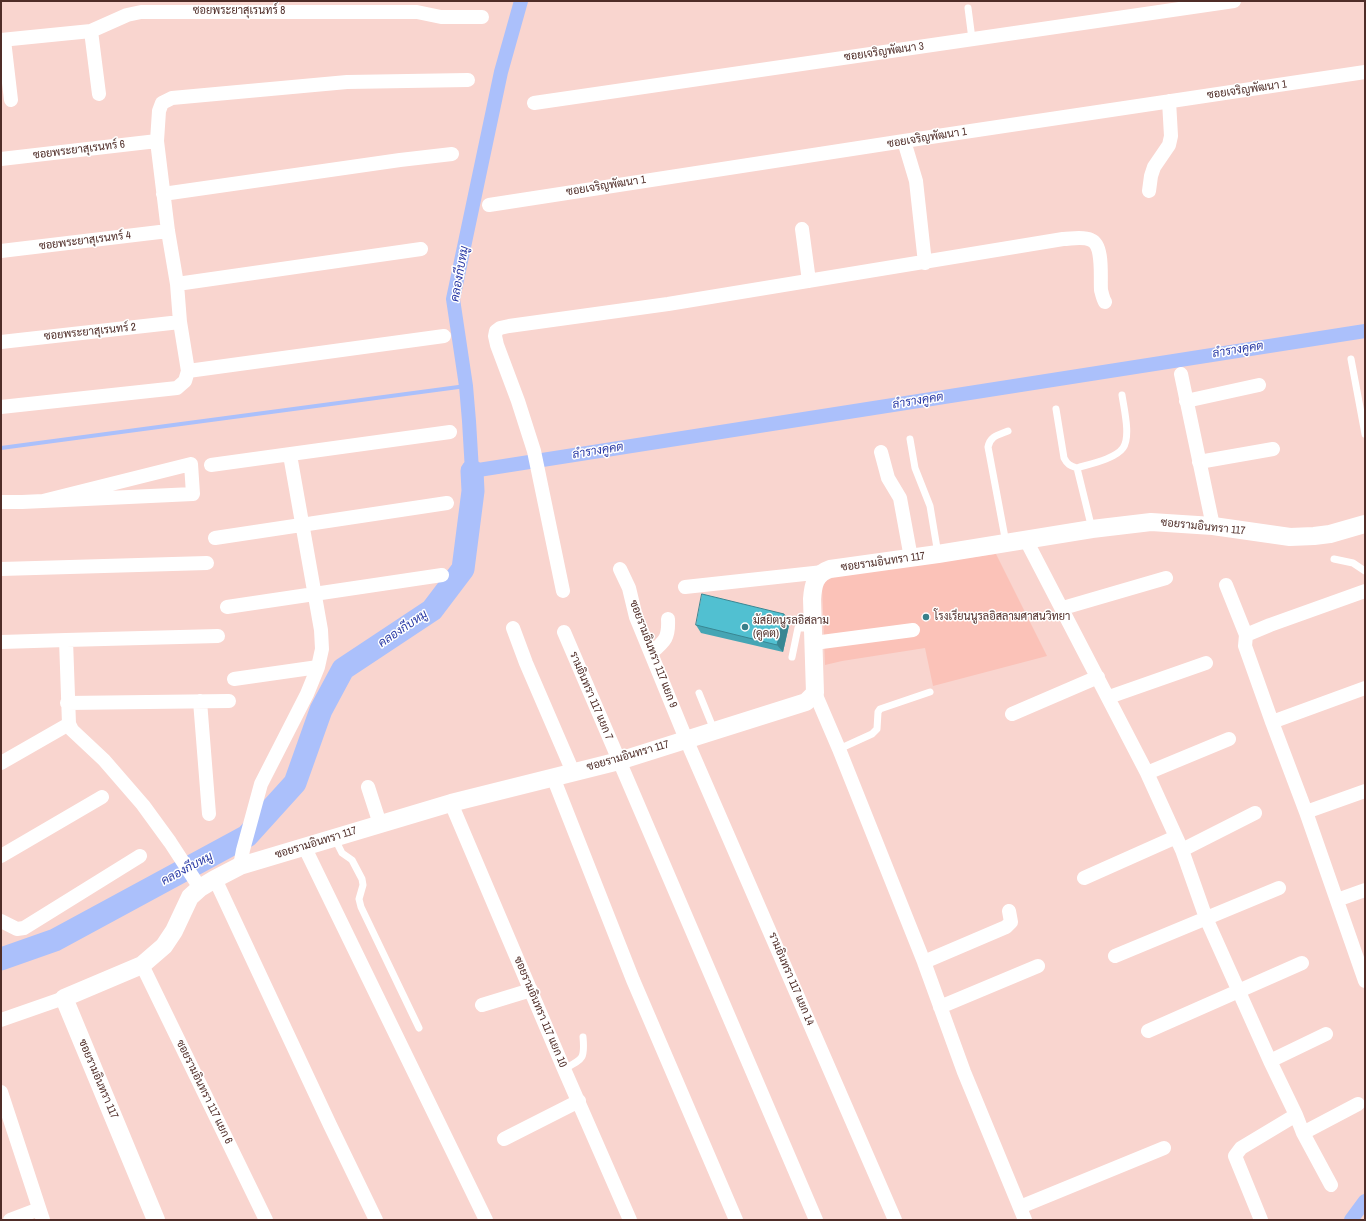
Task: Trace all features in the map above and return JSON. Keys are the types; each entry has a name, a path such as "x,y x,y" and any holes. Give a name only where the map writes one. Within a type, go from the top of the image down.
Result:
{"street":[{"name":"ซอยเจริญพัฒนา 3","path":"534,103 1234,1"},
{"name":"ซอยพระยาสุเรนทร์ 8","path":"2,40 91,32 127,15 172,6 417,6 441,17 482,17"},
{"path":"91,32 99,94"},
{"path":"2,40 11,100"},
{"name":"ซอยเจริญพัฒนา 1","path":"489,204 1365,72"},
{"path":"1,407 177,388 185,381 188,371 180,322 177,284 168,231 157,141 159,112 162,103 172,98 347,82 468,80"},
{"path":"1149,191 1150,176 1154,167 1169,145 1171,136 1169,101"},
{"name":"ซอยพระยาสุเรนทร์ 6","path":"1,159 157,141"},
{"path":"904,141 916,181 925,263"},
{"path":"163,194 452,154"},
{"path":"802,229 809,281"},
{"name":"ซอยพระยาสุเรนทร์ 4","path":"1,251 168,231"},
{"path":"563,591 534,450 497,345 496,331 500,328 668,304 925,263 1063,239 1083,238 1092,240 1097,244 1100,253 1101,292 1105,302"},
{"path":"177,284 421,249"},
{"name":"ซอยพระยาสุเรนทร์ 2","path":"1,342 180,322"},
{"path":"188,371 444,336"},
{"path":"1181,374 1213,526"},
{"path":"1186,401 1259,386"},
{"path":"211,465 450,432"},
{"path":"1199,462 1273,449"},
{"path":"881,452 888,478 900,498 911,558"},
{"path":"241,858 262,784 307,694 318,667 322,649 321,630 290,455"},
{"path":"1,502 43,501 193,494 191,464 43,501"},
{"path":"215,538 447,503"},
{"name":"ซอยรามอินทรา 117","path":"822,572 1092,529 1151,522 1213,526 1290,536 1330,534 1365,524"},
{"path":"1026,540 1063,608 1147,773 1179,843 1206,918 1238,992 1303,1133 1331,1185"},
{"path":"1,569 207,563"},
{"name":"ซอยรามอินทรา 117 แยก 9","path":"620,569 628,588 636,617 686,739"},
{"path":"685,587 822,572"},
{"path":"822,572 815,580 812,599 815,693 839,749 924,962 964,1072 1023,1214 1164,1148"},
{"path":"227,607 442,576"},
{"path":"1063,608 1166,578"},
{"path":"1226,585 1246,634 1245,646 1306,812 1365,981"},
{"path":"1246,634 1365,591"},
{"path":"651,653 667,637 668,619"},
{"path":"512,628 572,772"},
{"path":"813,635 913,630"},
{"name":"รามอินทรา 117 แยก 7","path":"564,632 816,1220"},
{"path":"1,642 218,636"},
{"path":"66,640 69,724 72,730 104,760 143,805 170,842 195,881"},
{"path":"1109,697 1206,663"},
{"path":"234,679 318,667"},
{"path":"1012,714 1098,677"},
{"path":"1272,722 1365,688"},
{"name":"ซอยรามอินทรา 117","path":"156,1220 64,998 142,965 164,946 174,931 190,897 195,881 215,879 241,858 304,846 451,803 618,760 806,702 815,693"},
{"path":"200,701 209,814"},
{"path":"68,703 229,701"},
{"path":"1,763 69,724"},
{"name":"รามอินทรา 117 แยก 14","path":"686,739 896,1220"},
{"path":"1147,773 1229,739"},
{"path":"553,777 633,980 736,1220"},
{"path":"368,787 380,824"},
{"path":"1306,812 1365,791"},
{"path":"1,856 102,797"},
{"name":"ซอยรามอินทรา 117 แยก 10","path":"451,803 630,1220"},
{"path":"1084,878 1255,813"},
{"path":"304,846 486,1220"},
{"path":"1,921 17,929 24,928 140,856"},
{"path":"215,879 376,1220"},
{"path":"1115,956 1279,888"},
{"path":"1337,900 1365,890"},
{"path":"924,962 1006,927 1011,922 1009,911"},
{"path":"1148,1031 1302,963"},
{"name":"ซอยรามอินทรา 117 แยก 6","path":"142,965 266,1220"},
{"path":"940,1007 1038,966"},
{"path":"482,1005 531,990"},
{"path":"1,1020 64,998"},
{"path":"1270,1062 1326,1034"},
{"path":"1,1092 41,1214 10,1220"},
{"path":"504,1139 579,1102"},
{"path":"1303,1133 1358,1104"},
{"path":"1261,1220 1235,1156 1241,1148 1296,1115"}],"lane":[{"path":"968,8 972,39"},
{"path":"1351,359 1365,434"},
{"path":"1056,409 1064,458 1066,463 1071,467 1077,468 1102,461 1123,449 1127,434 1122,395"},
{"path":"1006,543 988,447 989,441 992,437 1008,431"},
{"path":"910,439 915,468 930,506 938,554"},
{"path":"1077,468 1092,529"},
{"path":"1334,559 1353,563 1365,571"},
{"path":"792,657 798,628 813,635"},
{"path":"839,749 872,734 877,729 878,712 880,709 930,692"},
{"path":"699,693 714,730"},
{"path":"334,837 342,853 352,860 362,879 363,885 360,899 361,907 420,1028"},
{"path":"564,1069 577,1062 583,1056 583,1037"}],"shaded area":[{"name":"โรงเรียนนูรลอิสลามศาสนวิทยา","path":"996,554 1047,656 933,686 925,648 825,665 822,586 829,577"}],"building":[{"name":"มัสยิตนูรลอิสลาม (คูคต)","path":"702,594 784,614 777,645 696,625"}],"waterway":[{"name":"ลำรางคูคต","path":"521,1 501,72 453,299 466,386 472,471 1365,331"},
{"path":"1,448 466,386"},
{"name":"คลองกีบหมู","path":"1,959 55,940 247,836 295,783 321,710 343,669 432,610 463,569 473,491 472,471"},
{"path":"1351,1220 1365,1201"}],"place":[{"name":"โรงเรียนนูรลอิสลามศาสนวิทยา","path":"926,617"},
{"name":"มัสยิตนูรลอิสลาม (คูคต)","path":"745,627"}]}
